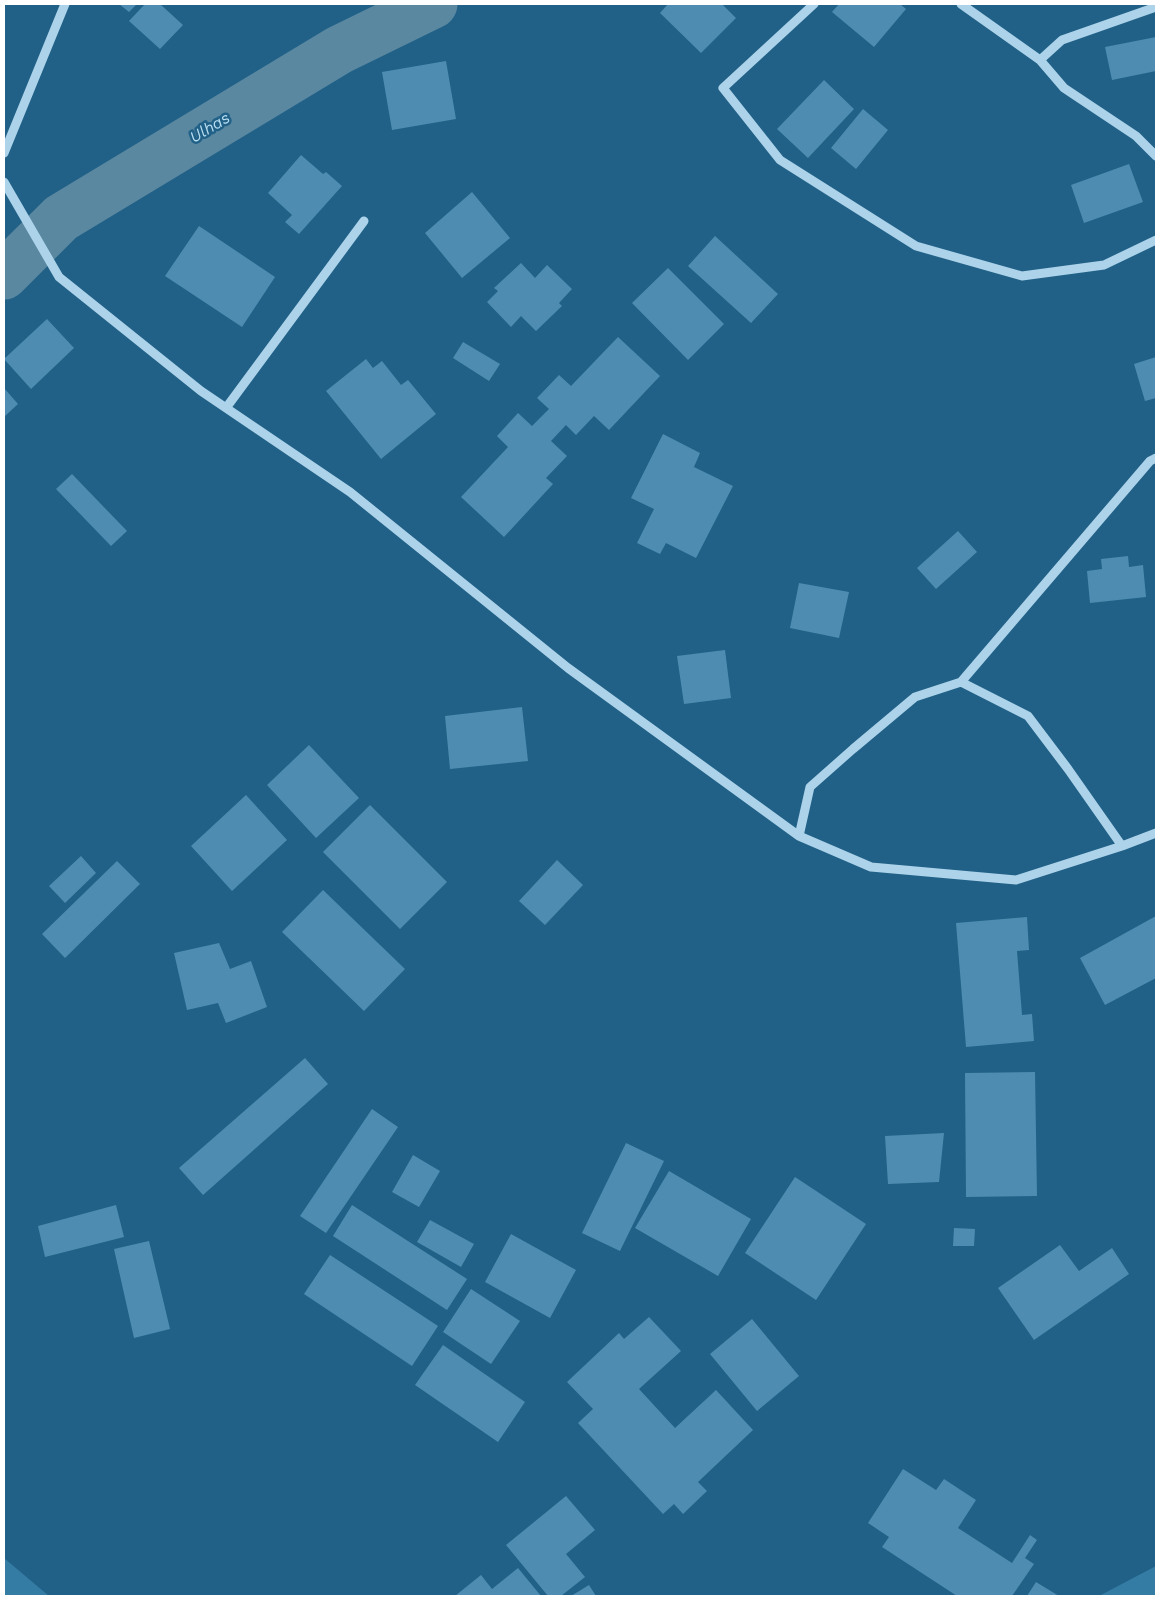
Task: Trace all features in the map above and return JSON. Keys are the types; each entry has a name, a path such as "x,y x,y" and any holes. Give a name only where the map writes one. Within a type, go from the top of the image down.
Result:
{"street":[{"path":"4,153 65,4"},
{"path":"814,4 723,88 780,160 916,246 1022,276 1104,265 1156,240"},
{"path":"961,4 1040,60 1064,88 1136,136 1156,156"},
{"path":"1040,60 1062,40 1156,7"},
{"path":"4,182 59,277 201,392 350,492 568,668 799,836 871,867 1016,880 1122,846 1156,833"},
{"path":"226,408 364,221"},
{"path":"799,836 810,787 915,697 961,682 1150,461 1156,458"},
{"path":"961,682 1028,716 1122,846"}],"shaded area":[{"path":"4,1558 49,1596 4,1596"},
{"path":"1156,1566 1156,1596 1099,1596"}],"building":[{"path":"119,4 137,4 129,12"},
{"path":"145,4 160,4 183,25 160,49 129,21"},
{"path":"668,4 722,4 736,18 701,53 660,13"},
{"path":"839,4 900,4 906,9 874,47 832,12"},
{"path":"1156,37 1156,71 1112,80 1105,47"},
{"path":"446,61 456,119 392,130 382,72"},
{"path":"824,80 854,109 808,158 777,129"},
{"path":"863,109 888,130 856,169 831,148"},
{"path":"301,155 323,174 326,172 342,186 299,234 285,222 292,215 268,193"},
{"path":"1129,164 1143,202 1084,223 1071,185"},
{"path":"472,192 510,238 462,278 425,233"},
{"path":"199,226 275,277 242,327 165,276"},
{"path":"715,236 778,294 751,323 688,266"},
{"path":"521,263 535,278 547,265 572,289 559,303 562,306 536,331 521,316 511,327 487,302 498,291 494,288"},
{"path":"668,268 724,324 688,360 632,303"},
{"path":"47,319 74,348 31,389 4,359"},
{"path":"618,337 660,376 609,430 594,416 576,435 566,425 551,441 567,456 546,478 553,484 504,537 461,497 508,447 497,436 518,413 532,426 549,409 537,398 559,375 571,386"},
{"path":"463,342 500,364 489,381 453,358"},
{"path":"1156,357 1156,398 1145,401 1134,364"},
{"path":"366,359 373,368 382,361 401,385 408,380 436,414 381,459 326,391"},
{"path":"4,388 18,404 4,417"},
{"path":"663,434 700,453 694,467 733,486 696,558 666,543 660,554 637,543 654,509 631,498"},
{"path":"72,474 127,531 111,546 56,489"},
{"path":"958,531 977,552 936,589 917,568"},
{"path":"1128,556 1129,567 1143,565 1146,597 1090,603 1087,571 1102,569 1101,559"},
{"path":"799,583 849,592 839,638 790,628"},
{"path":"725,650 731,698 684,704 677,656"},
{"path":"522,707 528,761 450,769 445,716"},
{"path":"309,745 359,798 316,838 267,785"},
{"path":"246,795 287,840 232,891 191,846"},
{"path":"370,805 447,882 400,929 323,852"},
{"path":"81,856 96,873 65,903 49,886"},
{"path":"557,860 583,885 545,925 519,901"},
{"path":"117,861 140,884 65,958 42,934"},
{"path":"323,890 405,969 364,1011 282,932"},
{"path":"1156,916 1156,978 1105,1005 1080,958"},
{"path":"1027,917 1029,950 1017,951 1022,1015 1032,1014 1034,1041 966,1047 956,923"},
{"path":"219,943 230,969 251,961 267,1007 226,1023 218,1003 187,1010 174,953"},
{"path":"305,1058 328,1084 203,1195 179,1168"},
{"path":"1035,1072 1037,1196 966,1197 965,1073"},
{"path":"372,1109 398,1127 326,1233 300,1216"},
{"path":"944,1133 939,1182 888,1184 885,1136"},
{"path":"626,1143 664,1161 620,1251 582,1233"},
{"path":"413,1155 440,1171 419,1207 392,1192"},
{"path":"669,1171 751,1219 718,1276 635,1228"},
{"path":"795,1177 866,1224 816,1300 745,1253"},
{"path":"116,1205 124,1237 45,1257 38,1226"},
{"path":"352,1205 467,1279 447,1310 333,1236"},
{"path":"430,1220 474,1244 461,1267 417,1242"},
{"path":"954,1228 975,1229 974,1246 953,1246"},
{"path":"511,1234 576,1270 550,1318 485,1282"},
{"path":"149,1241 170,1329 134,1338 114,1249"},
{"path":"1060,1245 1079,1271 1112,1248 1129,1274 1034,1340 998,1288"},
{"path":"330,1255 438,1326 412,1366 304,1294"},
{"path":"471,1289 520,1321 491,1364 443,1332"},
{"path":"649,1317 681,1351 639,1389 675,1428 716,1390 753,1430 698,1482 707,1491 683,1514 674,1504 663,1514 578,1423 593,1409 567,1382 619,1333 624,1339"},
{"path":"752,1319 799,1376 757,1411 710,1354"},
{"path":"443,1345 525,1402 498,1442 415,1385"},
{"path":"903,1469 936,1490 944,1479 976,1500 958,1528 1012,1563 1030,1535 1037,1540 1025,1558 1034,1564 1012,1596 957,1596 882,1547 889,1537 868,1523"},
{"path":"566,1496 595,1530 566,1554 585,1577 561,1596 548,1596 506,1545"},
{"path":"518,1568 541,1596 455,1596 481,1575 492,1589"},
{"path":"1036,1582 1059,1596 1027,1596"},
{"path":"589,1585 596,1596 571,1596"}],"waterway":[{"name":"Ulhas","path":"4,275 61,218 339,50 433,4"}]}
